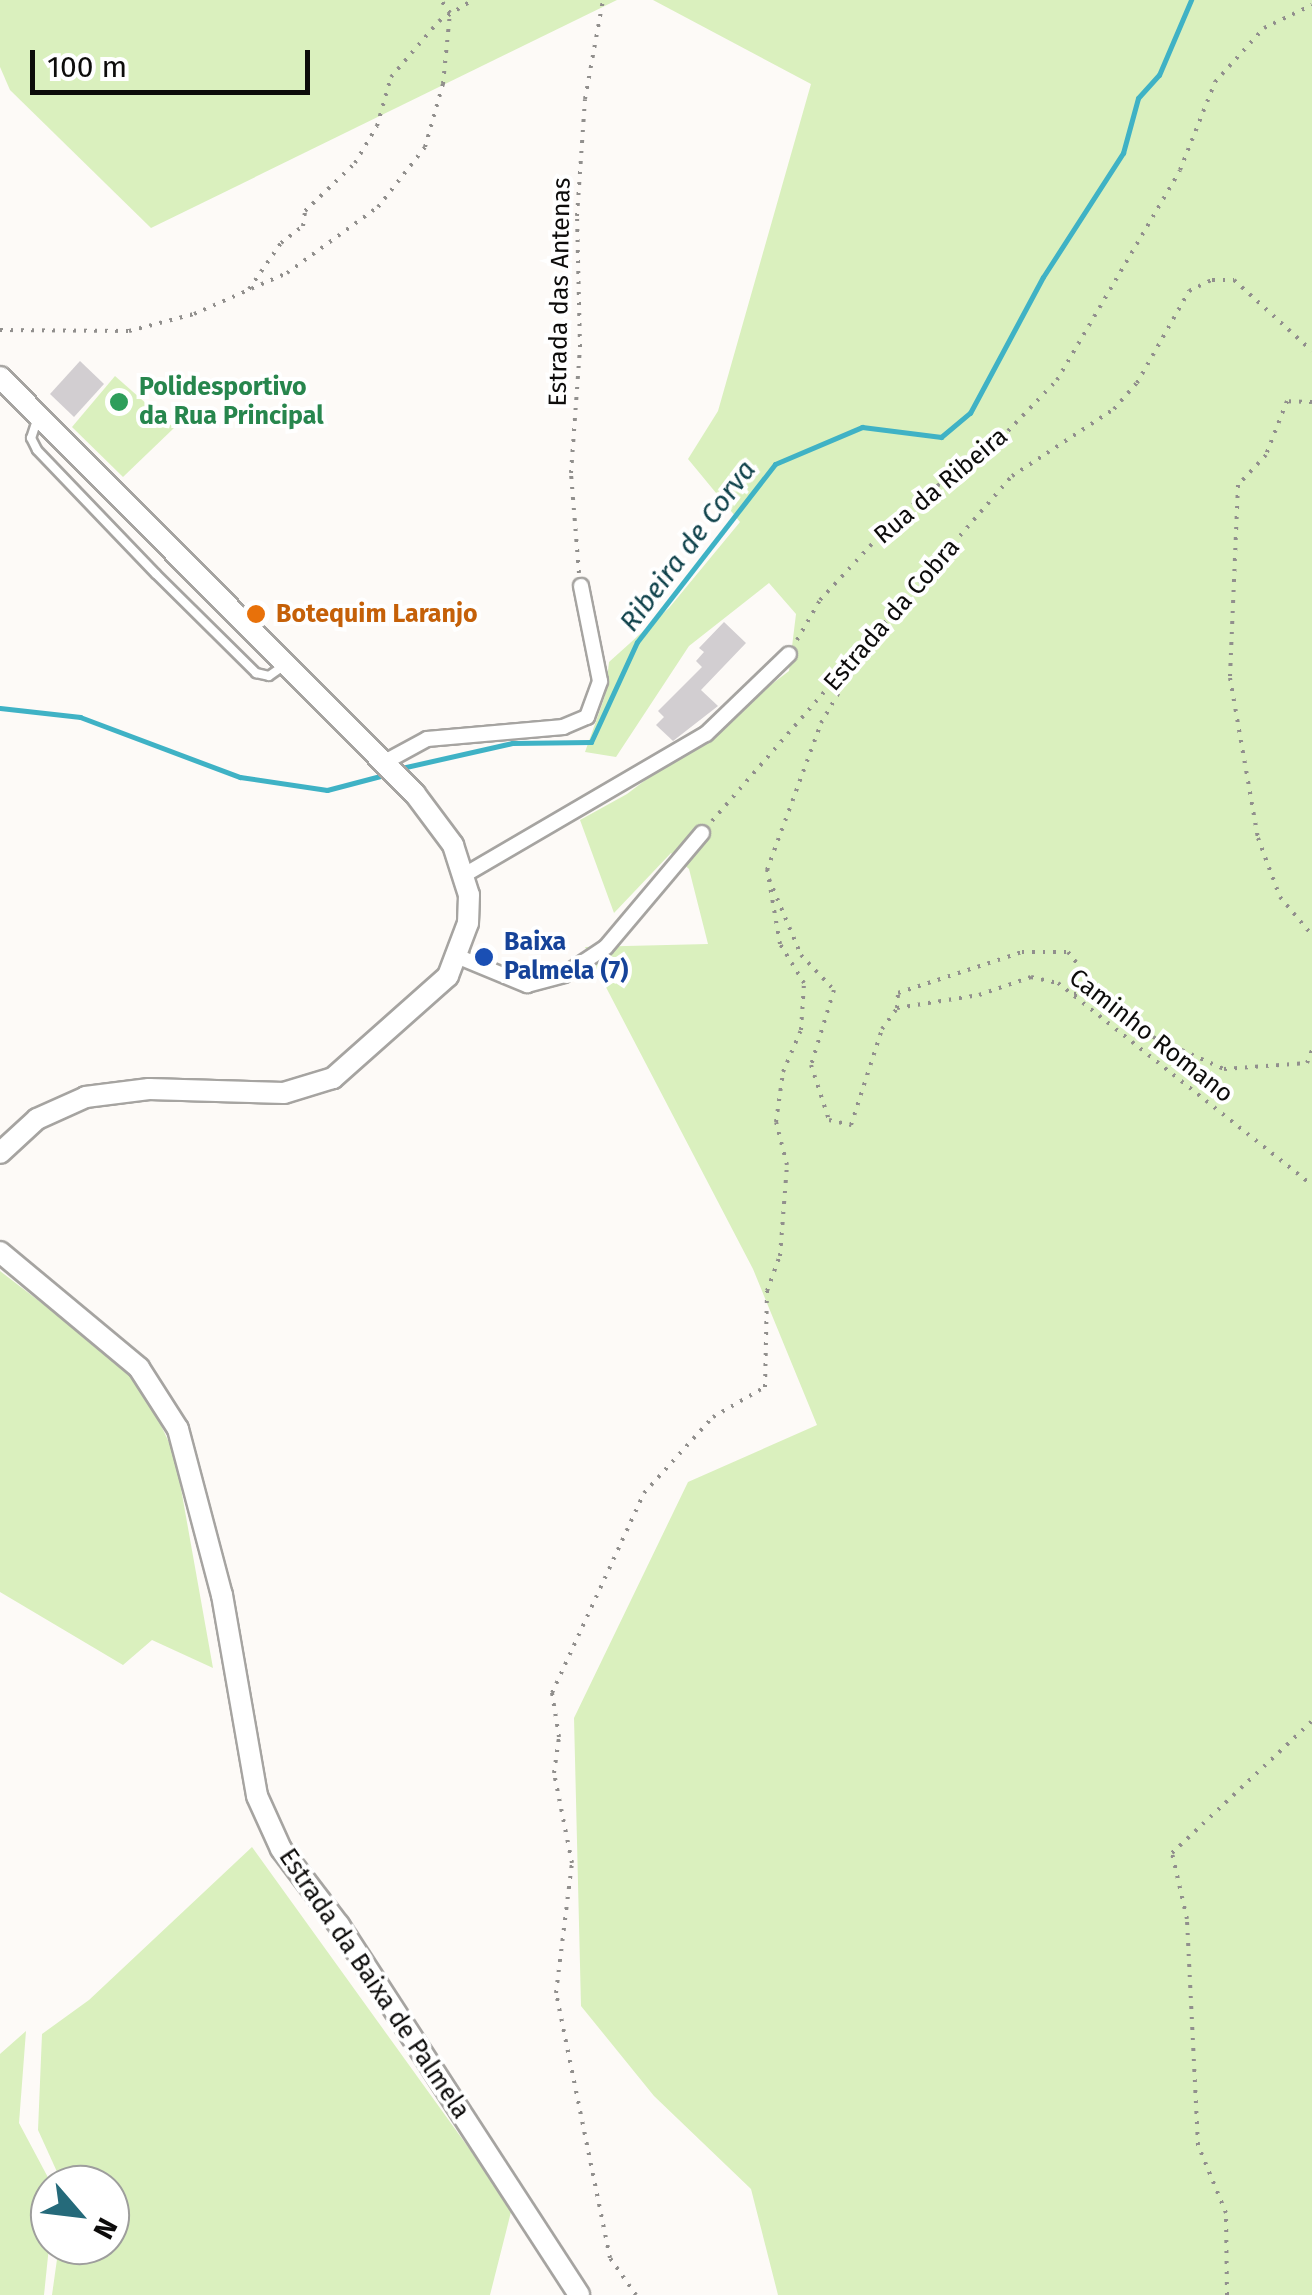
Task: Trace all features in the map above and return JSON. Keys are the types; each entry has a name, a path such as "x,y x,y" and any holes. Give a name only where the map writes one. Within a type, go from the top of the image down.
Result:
{"street":[{"path":"0,377 282,666 415,794 466,874 468,924 458,957 428,1000 355,1064 310,1088 255,1094 117,1090 37,1118 0,1153"},
{"path":"384,763 427,739 563,727 587,717 600,682 580,586"},
{"path":"466,874 706,734 789,654"},
{"path":"458,957 527,985 564,975 606,946 702,833"},
{"name":"Estrada da Baixa de Palmela","path":"0,1252 140,1368 178,1429 222,1594 257,1796 281,1849 340,1925 580,2295"}],"path":[{"path":"0,330 129,331 194,314 287,273 378,207 425,148 443,84 450,12 440,0"},
{"path":"248,290 281,243 303,226 305,212 354,163 377,126 391,77 450,12 472,0"},
{"name":"Estrada das Antenas","path":"580,586 571,473 580,348 577,216 586,98 603,0"},
{"name":"Rua da Ribeira","path":"789,654 820,600 896,518 1008,431 1057,380 1180,170 1215,82 1264,28 1312,5"},
{"name":"Estrada da Cobra","path":"702,833 1012,476 1114,409 1200,284 1220,277 1247,287 1312,351"},
{"path":"1312,402 1287,401 1266,455 1238,485 1230,678 1258,838 1280,896 1312,935"},
{"path":"636,2295 610,2258 556,1994 572,1863 554,1773 559,1737 552,1693 644,1493 713,1417 765,1387 767,1292 780,1256 786,1166 776,1122 783,1072 802,1030 804,984 780,944 766,869 821,722 863,652"},
{"path":"766,869 801,955 834,990 811,1065 828,1120 850,1124 882,1029 897,1008 898,993 1022,952 1068,952 1100,992 1154,1037 1224,1069 1307,1063 1312,1050"},
{"name":"Caminho Romano","path":"897,1008 979,995 1032,977 1072,994 1312,1185"},
{"path":"1072,994 1100,992"},
{"path":"1227,2295 1226,2213 1198,2145 1186,1919 1172,1853 1312,1721"}],"green space":[{"path":"0,0 617,0 151,228 10,90 0,67"},
{"path":"653,0 1312,0 1312,2295 778,2295 751,2189 654,2096 581,2006 574,1718 688,1482 817,1425 753,1269 585,947 708,944 689,869 671,853 614,913 580,820 627,794 789,671 796,614 769,583 689,646 616,757 585,752 605,696 609,662 669,608 740,522 688,459 718,411 811,84"},
{"name":"Polidesportivo da Rua Principal","path":"115,376 174,428 123,477 72,427"},
{"path":"0,1271 138,1377 175,1455 213,1668 152,1640 123,1665 0,1592"},
{"path":"252,1847 512,2208 490,2295 52,2295 56,2265 130,2265 130,2165 54,2165 38,2130 42,2034 89,2000"},
{"path":"26,2031 19,2123 41,2165 30,2165 30,2265 47,2265 44,2295 0,2295 0,2054"}],"building":[{"path":"80,361 104,384 74,417 50,394"},
{"path":"724,622 746,643 701,690 718,706 673,741 656,725 664,717 658,711 702,667 696,661 704,652 699,648"}],"waterway":[{"name":"Ribeira de Corva","path":"397,769 512,743 591,742 637,642 775,464 862,427 941,437 970,413 1043,277 1123,153 1138,98 1159,75 1191,0"},
{"path":"0,708 80,717 240,777 327,790 388,774"}],"place":[{"name":"Polidesportivo da Rua Principal","path":"119,402"},
{"name":"Botequim Laranjo","path":"256,614"},
{"name":"Baixa Palmela (7)","path":"484,957"}]}
